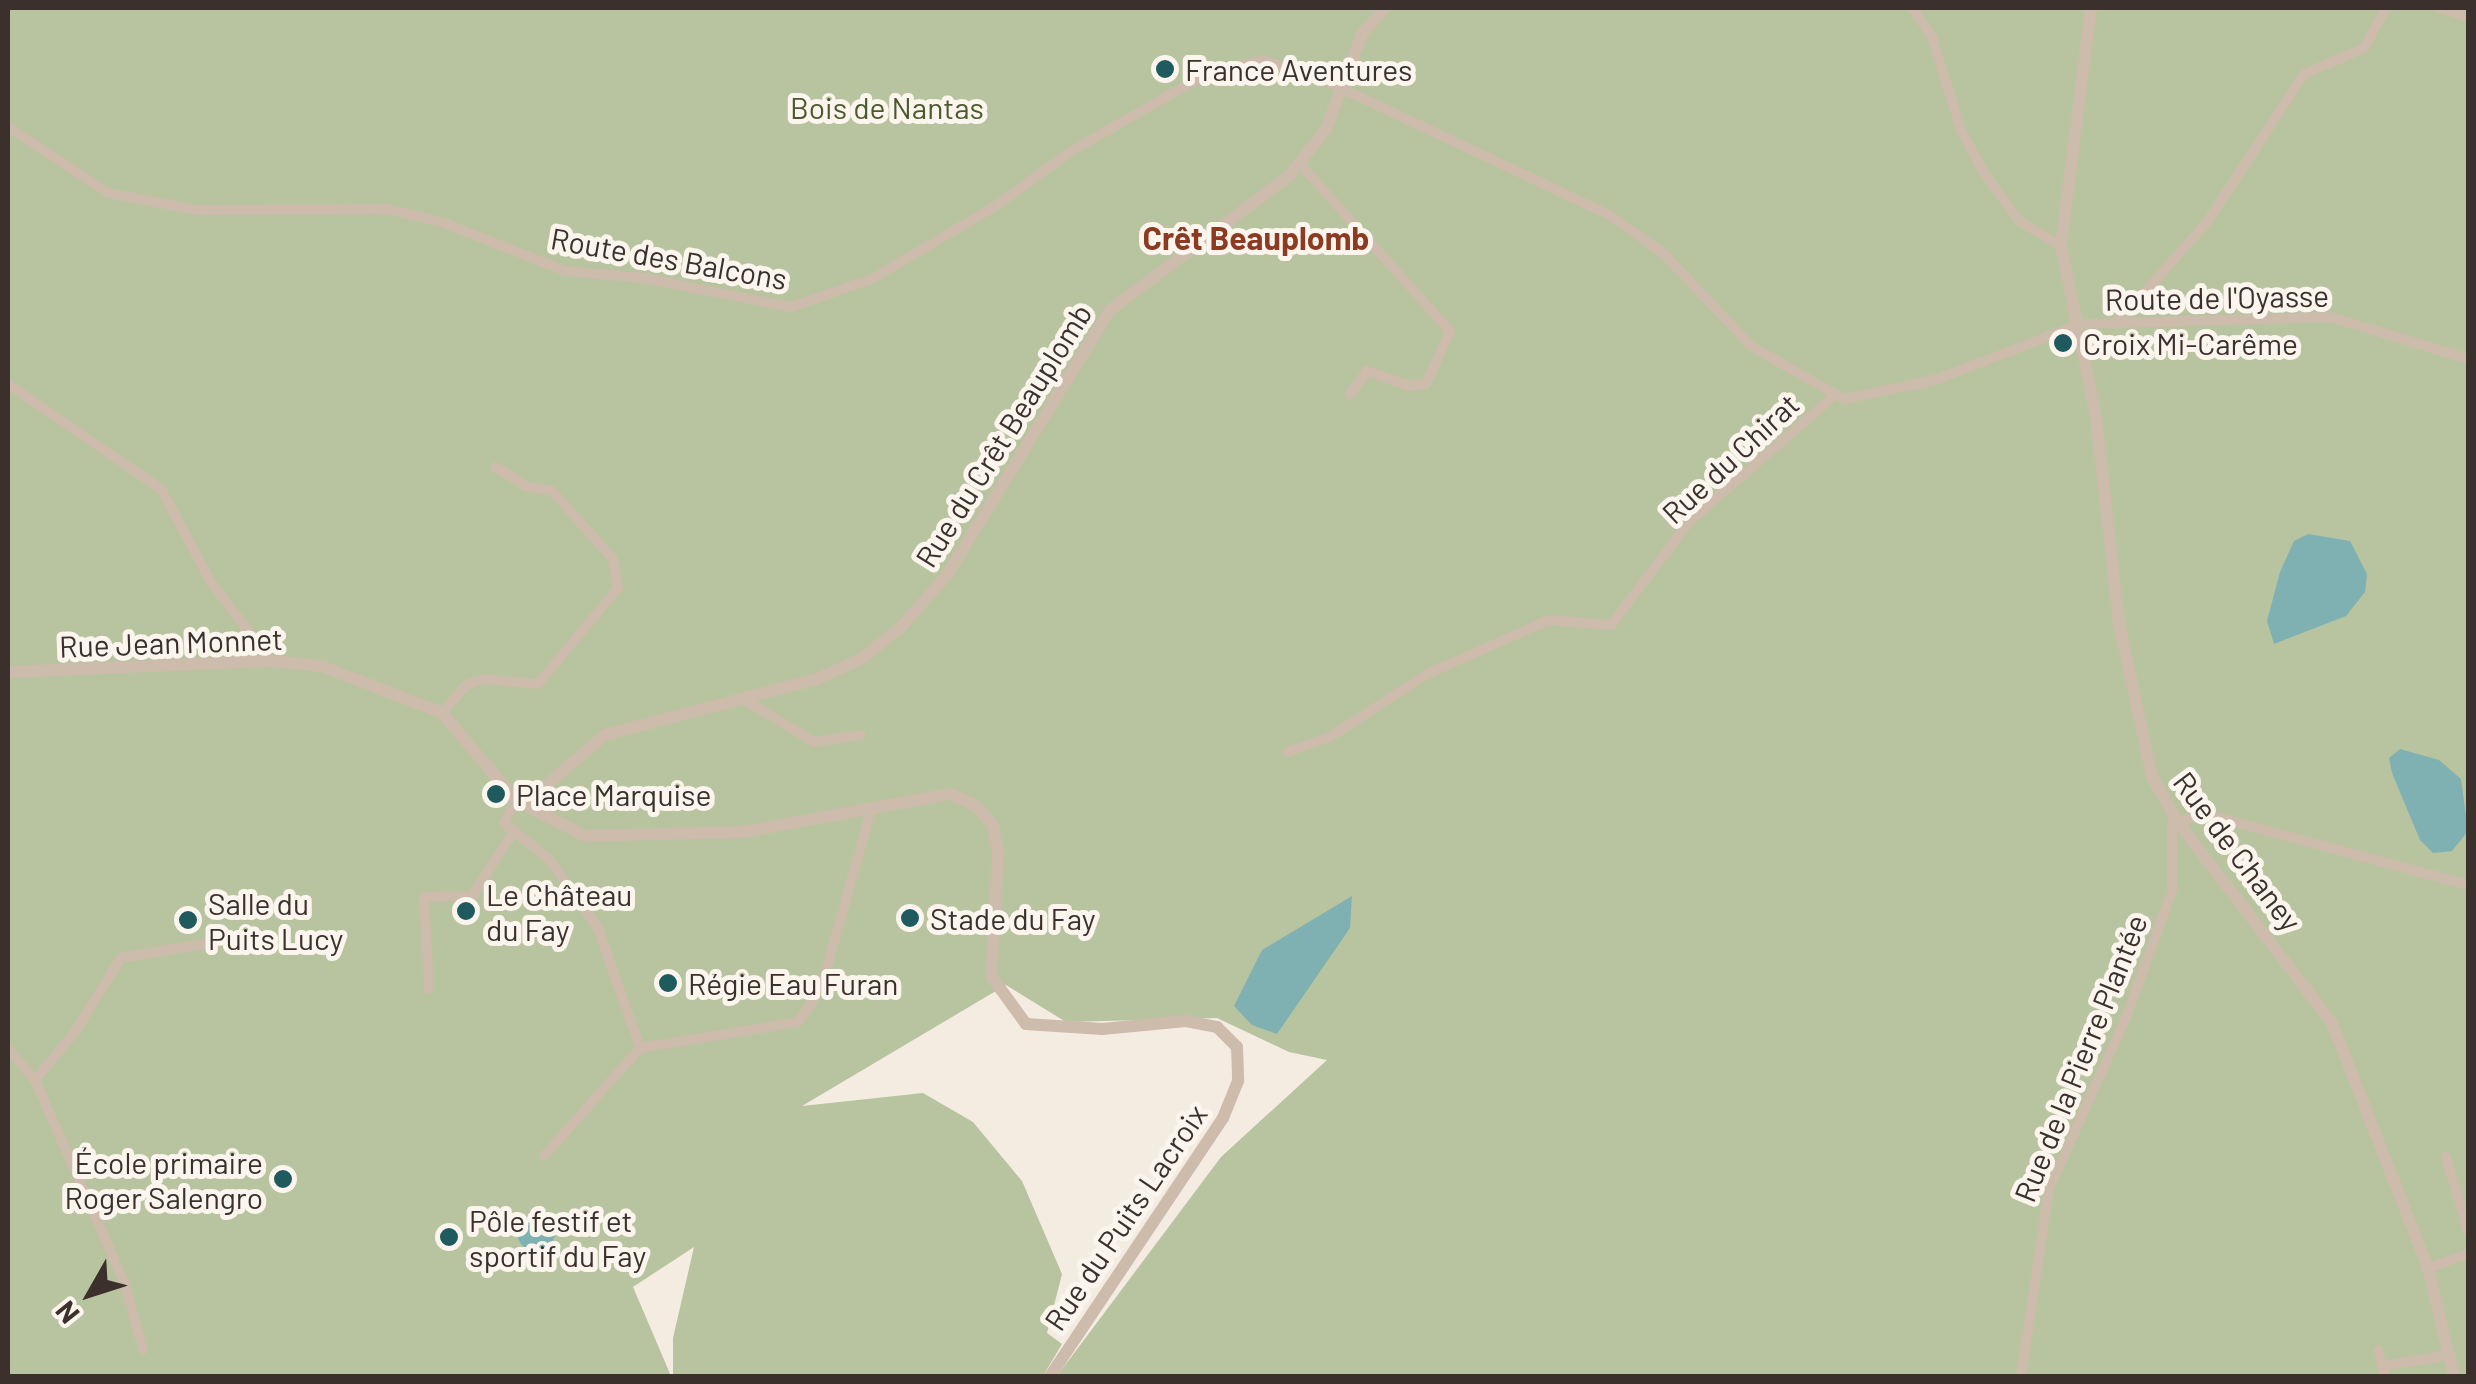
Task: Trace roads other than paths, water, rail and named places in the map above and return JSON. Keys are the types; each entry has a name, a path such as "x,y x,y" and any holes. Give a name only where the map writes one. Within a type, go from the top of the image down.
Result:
{"street":[{"name":"Rue du Crêt Beauplomb","path":"520,802 605,735 748,702 861,659 900,628 947,575 1110,310 1247,213 1300,164 1326,129 1362,34 1385,8"},
{"path":"1912,8 1932,37 1961,130 1984,173 2018,221 2062,246"},
{"name":"Rue de Chaney","path":"2091,8 2062,246 2080,324 2125,657 2152,778 2177,821 2324,1009 2428,1268 2454,1376"},
{"path":"2116,324 2208,221 2304,74 2320,62 2364,48 2386,8"},
{"path":"2438,8 2468,18"},
{"name":"Route des Balcons","path":"8,127 108,193 197,210 388,210 444,222 566,271 661,281 790,307 872,279 997,205 1073,150 1211,73 1262,60 1342,90 1630,227 1751,346 1834,396"},
{"path":"1300,164 1450,331 1426,384 1410,386 1366,371 1350,394"},
{"name":"Route de l'Oyasse","path":"2080,324 2330,318 2468,360"},
{"name":"Rue du Chirat","path":"1287,752 1330,736 1428,674 1549,620 1610,625 1690,521 1834,396 1866,399 1936,380 2080,324"},
{"path":"8,384 161,489 211,582 271,660"},
{"path":"442,714 466,684 483,678 538,684 618,588 613,560 552,491 526,486 496,467"},
{"name":"Rue Jean Monnet","path":"8,672 271,660 321,666 442,714 520,802"},
{"path":"748,702 814,742 860,735"},
{"name":"Rue du Puits Lacroix","path":"520,802 585,836 621,838 743,832 870,813 950,794 975,805 993,825 998,852 991,976 1026,1024 1102,1030 1186,1021 1217,1027 1237,1047 1238,1081 1223,1118 1050,1376"},
{"path":"520,802 504,823 512,834 550,860 598,928 640,1048"},
{"path":"544,1156 640,1048 798,1022 820,989 870,813"},
{"path":"2177,821 2205,814 2468,886"},
{"name":"Rue de la Pierre Plantée","path":"2021,1376 2049,1189 2126,1018 2172,891 2177,821"},
{"path":"428,989 424,896 472,896 512,834"},
{"path":"35,1080 76,1032 121,958 204,944"},
{"path":"8,1048 35,1080 124,1282 143,1349"},
{"path":"2446,1158 2468,1231"},
{"path":"2428,1268 2468,1254"},
{"path":"2378,1350 2383,1371 2450,1355"}],"water":[{"path":"2308,534 2350,541 2367,574 2365,592 2346,616 2274,644 2267,621 2280,572 2294,541"},
{"path":"2400,749 2439,760 2461,779 2468,831 2452,851 2433,853 2420,840 2392,773 2389,758"},
{"path":"1352,896 1350,928 1277,1034 1252,1025 1234,1006 1262,950"},
{"path":"536,1213 549,1219 555,1232 549,1245 536,1251 523,1245 517,1232 523,1219"}],"place":[{"name":"France Aventures","path":"1165,69"},
{"name":"Croix Mi-Carême","path":"2063,343"},
{"name":"Place Marquise","path":"496,794"},
{"name":"Le Château du Fay","path":"466,911"},
{"name":"Stade du Fay","path":"910,918"},
{"name":"Salle du Puits Lucy","path":"188,920"},
{"name":"Régie Eau Furan","path":"668,983"},
{"name":"École primaire Roger Salengro","path":"283,1179"},
{"name":"Pôle festif et sportif du Fay","path":"449,1237"}],"district":[{"name":"Crêt Beauplomb","path":"1256,237"}],"park label":[{"name":"Bois de Nantas","path":"887,107"}]}
